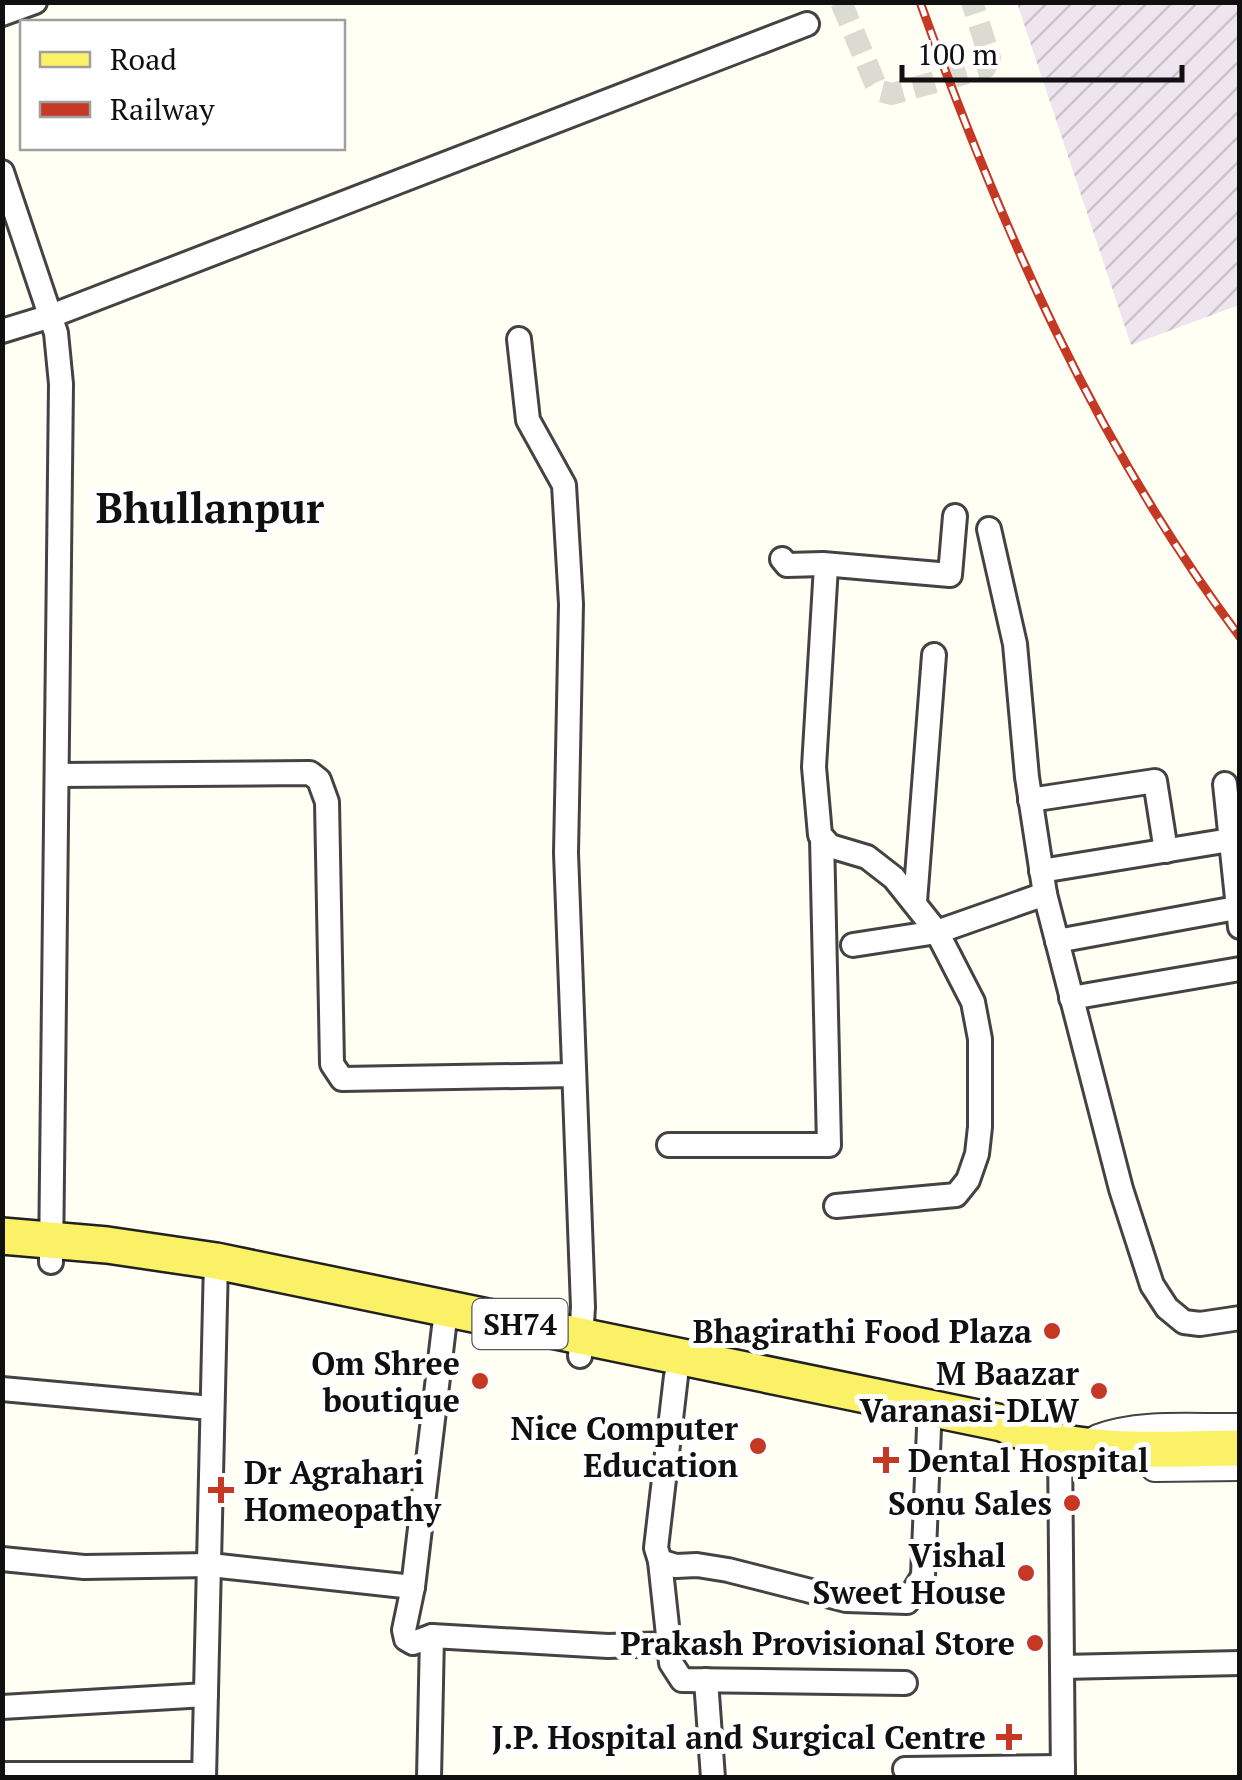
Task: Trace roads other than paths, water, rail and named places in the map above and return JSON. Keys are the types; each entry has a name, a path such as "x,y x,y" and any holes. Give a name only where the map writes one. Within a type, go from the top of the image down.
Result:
{"main road":[{"name":"SH74","path":"2,1236 52,1251 215,1270 448,1308 676,1376 1004,1444 1240,1448"},
{"name":"SH74","path":"2,1258 52,1251"},
{"name":"SH74","path":"215,1270 444,1328 581,1348 1002,1423 1059,1442"}],"street":[{"path":"2,14 35,2"},
{"path":"2,331 51,316 806,24"},
{"path":"3,177 56,332 61,384 52,1251"},
{"path":"520,338 528,420 564,485 571,604 566,853 581,1348"},
{"path":"782,558 787,565 950,575 955,516"},
{"path":"988,529 1015,644 1030,800 1043,882 1121,1189 1152,1286 1167,1308 1184,1322 1200,1324 1240,1318"},
{"path":"669,1145 829,1145 822,838 814,768 826,566"},
{"path":"915,902 934,655"},
{"path":"58,775 310,772 318,780 327,802 332,1064 342,1079 574,1075"},
{"path":"1030,800 1155,780 1166,851"},
{"path":"1057,940 1238,917 1225,784"},
{"path":"822,838 830,846 880,866 915,902 937,932 973,1002 980,1039 977,1154 968,1180 956,1195 836,1206"},
{"path":"853,945 937,932 1043,882 1166,851 1230,840"},
{"path":"1072,998 1240,970"},
{"path":"2,1774 204,1776 215,1270"},
{"path":"444,1328 413,1587 404,1630 406,1639 412,1643 432,1636 608,1646 669,1644"},
{"path":"676,1376 656,1548 671,1664 682,1680 905,1683"},
{"path":"2,1388 211,1408"},
{"path":"660,1561 728,1570 846,1600 907,1602 923,1576 930,1428"},
{"path":"1059,1442 1114,1433 1240,1428"},
{"path":"1059,1442 1124,1463 1152,1467 1240,1466"},
{"path":"905,1769 1063,1772 1059,1442"},
{"path":"2,1559 84,1567 210,1565 413,1587"},
{"path":"429,1778 432,1636"},
{"path":"1062,1667 1240,1663"},
{"path":"706,1680 713,1778"},
{"path":"2,1706 206,1695"}],"tunnel":[{"path":"841,2 875,83 880,91 892,94 985,68 990,58 972,2"}],"railway":[{"path":"920,2 984,169 1056,332 1140,488 1240,637"}],"place":[{"name":"Bhagirathi Food Plaza","path":"1052,1331"},
{"name":"Om Shree boutique","path":"480,1381"},
{"name":"M Baazar Varanasi-DLW","path":"1099,1391"},
{"name":"Nice Computer Education","path":"758,1446"},
{"name":"Dental Hospital","path":"886,1460"},
{"name":"Dr Agrahari Homeopathy","path":"221,1490"},
{"name":"Sonu Sales","path":"1072,1503"},
{"name":"Vishal Sweet House","path":"1026,1573"},
{"name":"Prakash Provisional Store","path":"1035,1643"},
{"name":"J.P. Hospital and Surgical Centre","path":"1009,1737"}],"district":[{"name":"Bhullanpur","path":"210,507"}]}
